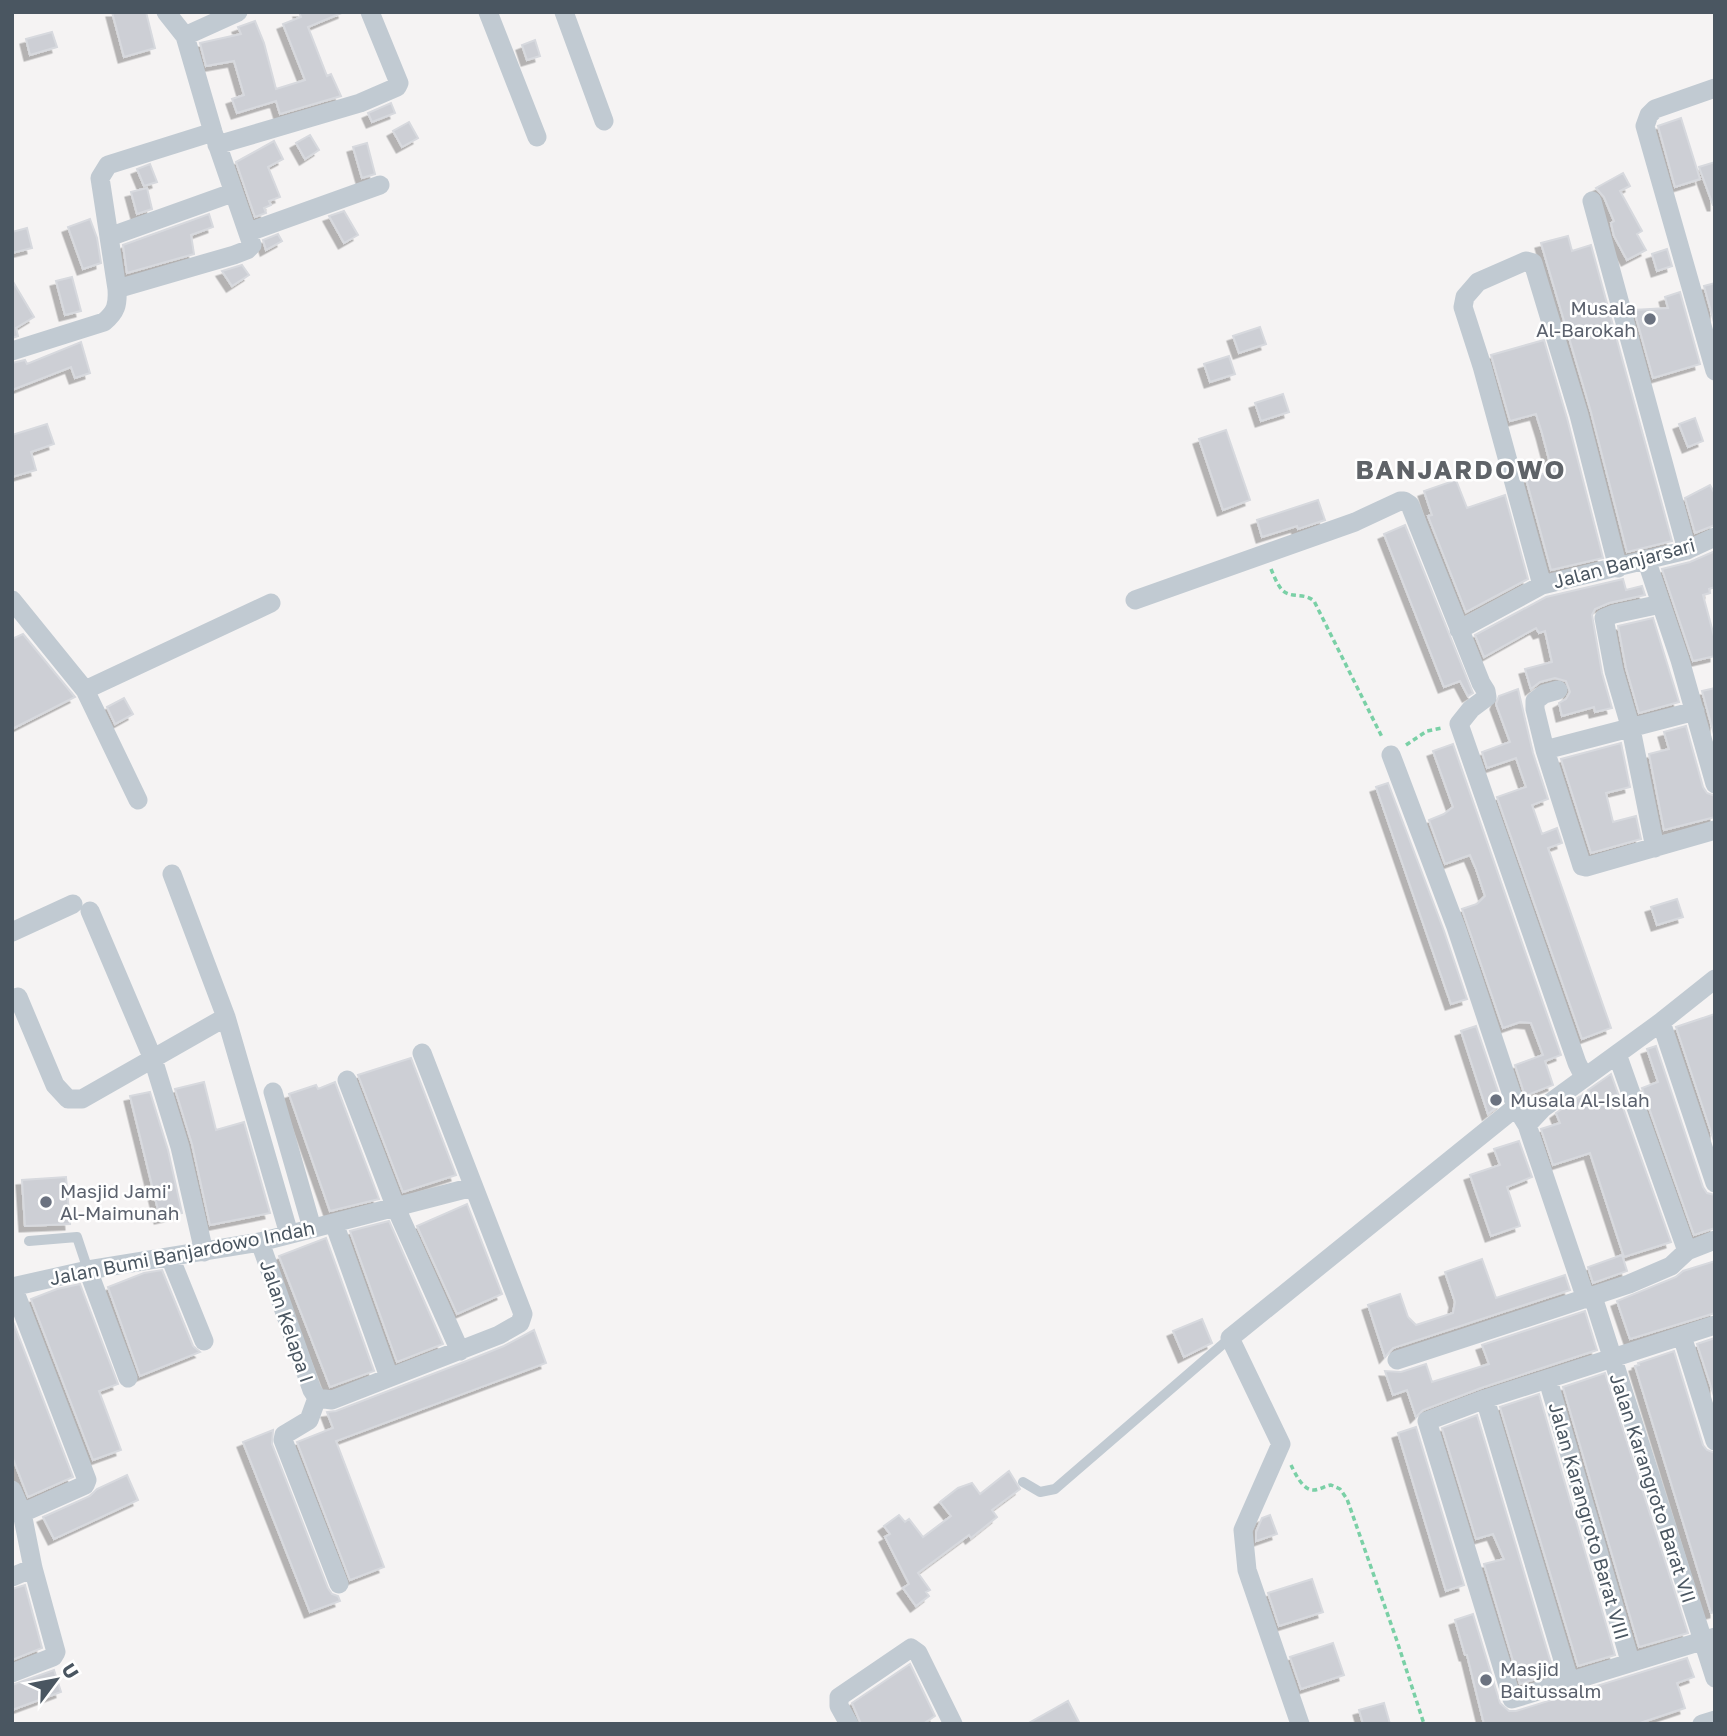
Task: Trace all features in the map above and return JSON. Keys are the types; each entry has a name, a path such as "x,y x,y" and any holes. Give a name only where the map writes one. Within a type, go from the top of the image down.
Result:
{"street":[{"path":"117,289 247,250 252,241 232,193 185,36 166,12"},
{"path":"185,36 239,12"},
{"path":"12,351 104,322 115,312 118,304 117,289 100,178 108,165 360,103 397,87 399,83 370,12"},
{"path":"488,12 537,137"},
{"path":"564,12 604,121"},
{"path":"1715,88 1656,109 1645,126 1715,371"},
{"path":"248,232 380,185"},
{"path":"109,237 232,193"},
{"path":"1592,201 1687,550"},
{"path":"1542,585 1482,366 1463,307 1465,297 1478,282 1526,261 1533,263 1579,415 1618,568"},
{"path":"1135,600 1354,522 1404,500 1414,513 1459,630 1486,691 1487,697 1471,709 1458,724 1581,1072"},
{"name":"Jalan Banjarsari","path":"1459,630 1542,585 1687,550 1715,537"},
{"path":"1646,559 1695,710 1715,784"},
{"path":"12,600 85,690 138,800"},
{"path":"85,690 271,603"},
{"path":"1655,848 1631,729 1614,671 1604,618 1661,604"},
{"path":"1558,690 1544,694 1535,701 1545,750 1582,866 1715,830"},
{"path":"1545,750 1695,710"},
{"name":"Jalan Karangroto Barat VII","path":"1391,755 1612,1359 1708,1638 1715,1678"},
{"path":"172,874 226,1017 289,1234"},
{"path":"12,932 81,908 153,1059 180,1147 204,1252"},
{"path":"1300,1724 1247,1570 1243,1545 1243,1530 1281,1444 1230,1338 1521,1115 1542,1108 1581,1072 1617,1054 1714,981"},
{"path":"18,997 55,1085 68,1100 82,1099 226,1017"},
{"path":"1661,1022 1715,1183"},
{"path":"339,1584 283,1440 284,1435 309,1420 317,1398 331,1400 460,1351 509,1330 520,1323 523,1314 422,1053"},
{"path":"1617,1054 1687,1251"},
{"path":"347,1080 397,1208 460,1351"},
{"path":"273,1092 312,1228"},
{"name":"Jalan Bumi Banjardowo Indah","path":"12,1287 88,1270 261,1242 473,1187"},
{"path":"334,1223 389,1377"},
{"path":"1397,1360 1589,1298 1671,1266 1687,1251 1715,1240"},
{"name":"Jalan Kelapa I","path":"261,1242 317,1398"},
{"path":"170,1257 204,1341"},
{"path":"88,1270 128,1378"},
{"path":"12,1287 87,1480 85,1485 22,1513"},
{"path":"1708,1638 1512,1699 1427,1421 1485,1399 1715,1325"},
{"path":"1682,1336 1715,1441"},
{"name":"Jalan Karangroto Barat VIII","path":"1548,1380 1630,1661"},
{"path":"1485,1399 1569,1680"},
{"path":"12,1490 22,1513 33,1568 57,1652 53,1657 12,1673"},
{"path":"12,1577 33,1568"},
{"path":"849,1724 839,1706 839,1698 911,1648 918,1653 950,1723"},
{"path":"1702,1724 1715,1720"}],"lane":[{"path":"29,1241 77,1237 88,1270"},
{"path":"1023,1482 1040,1492 1055,1489 1230,1338"}],"path":[{"path":"1264,555 1282,590 1288,594 1309,597 1314,601 1391,755 1427,731 1458,724"},
{"path":"1281,1444 1295,1473 1309,1489 1331,1485 1340,1489 1347,1499 1398,1641 1424,1724"}],"building":[{"path":"112,12 146,12 155,48 124,57"},
{"path":"299,12 344,12 308,27 327,76 331,74 341,96 280,114 276,101 237,113 232,99 244,95 234,61 206,66 200,43 241,34 238,27 255,21 264,43 276,89 305,80 283,24 301,17"},
{"path":"52,32 57,47 30,55 26,39"},
{"path":"535,40 540,56 527,60 522,45"},
{"path":"391,103 395,113 372,122 368,113"},
{"path":"1681,118 1700,179 1675,187 1658,126"},
{"path":"409,122 418,138 402,147 393,131"},
{"path":"310,135 319,150 305,159 296,143"},
{"path":"274,141 283,159 268,167 280,197 269,201 271,205 264,208 266,213 255,217 236,162"},
{"path":"367,143 375,174 362,178 353,147"},
{"path":"1715,162 1715,205 1713,205 1699,167"},
{"path":"150,164 157,182 144,186 137,169"},
{"path":"1623,173 1630,186 1620,191 1642,231 1637,234 1646,250 1627,260 1614,236 1611,223 1614,221 1604,197 1596,188"},
{"path":"147,188 152,209 137,214 131,192"},
{"path":"344,211 358,235 344,243 329,216"},
{"path":"209,214 213,227 191,235 194,254 127,273 123,245"},
{"path":"90,219 97,238 101,263 83,269 68,227"},
{"path":"27,228 32,248 12,253 12,232"},
{"path":"278,234 282,241 266,250 263,240"},
{"path":"1568,236 1572,251 1591,245 1672,541 1627,552 1591,412 1541,243"},
{"path":"1667,249 1672,266 1657,271 1652,254"},
{"path":"242,265 249,275 232,286 222,271"},
{"path":"72,277 81,311 65,315 56,281"},
{"path":"12,280 34,317 16,328 18,336 12,338"},
{"path":"1715,283 1715,326 1704,286"},
{"path":"1680,292 1700,364 1653,378 1634,310 1668,308 1665,297"},
{"path":"1260,327 1266,344 1239,353 1233,336"},
{"path":"1544,340 1603,558 1551,570 1526,479 1552,471 1542,433 1536,414 1510,421 1491,355"},
{"path":"81,342 90,373 75,378 71,367 12,390 12,363 25,360 27,364"},
{"path":"1229,356 1235,374 1210,382 1204,364"},
{"path":"1283,394 1289,412 1261,421 1255,403"},
{"path":"1695,418 1703,441 1688,447 1679,424"},
{"path":"47,424 54,444 31,452 36,470 12,477 12,435"},
{"path":"1226,430 1250,500 1223,510 1199,439"},
{"path":"1456,480 1467,508 1505,495 1528,579 1466,612 1428,516 1432,515 1424,491"},
{"path":"1710,485 1715,494 1715,525 1695,533 1685,498"},
{"path":"1318,500 1325,520 1262,537 1257,520"},
{"path":"1405,525 1473,693 1468,696 1460,681 1444,687 1384,534"},
{"path":"1715,551 1715,587 1709,589 1710,593 1703,595 1715,640 1715,656 1693,661 1662,569 1690,562"},
{"path":"1623,579 1626,590 1642,586 1645,595 1609,603 1595,609 1592,615 1602,673 1612,708 1595,712 1594,707 1562,716 1559,703 1566,699 1570,692 1566,681 1555,678 1540,682 1531,689 1525,669 1552,662 1545,631 1539,633 1536,628 1484,657 1475,635 1546,597"},
{"path":"1653,618 1679,702 1639,713 1618,626"},
{"path":"23,634 75,697 12,729 12,639"},
{"path":"1715,688 1715,738 1702,691"},
{"path":"1518,689 1533,753 1548,799 1532,805 1542,834 1557,828 1562,843 1548,848 1611,1028 1582,1039 1497,797 1526,787 1516,758 1487,768 1482,752 1510,742 1496,704 1499,696"},
{"path":"124,698 133,714 115,724 107,707"},
{"path":"1686,726 1703,787 1707,793 1715,796 1715,817 1664,830 1649,754 1669,749 1664,732"},
{"path":"1621,743 1630,787 1606,793 1613,822 1636,816 1641,839 1591,853 1561,759"},
{"path":"1453,744 1561,1055 1545,1061 1553,1085 1525,1096 1515,1065 1543,1055 1531,1023 1520,1022 1503,1028 1462,909 1477,904 1485,896 1476,869 1470,855 1445,864 1429,820 1453,807 1433,751"},
{"path":"1388,783 1467,999 1451,1004 1376,787"},
{"path":"1677,899 1683,917 1657,925 1651,907"},
{"path":"1715,1014 1715,1144 1676,1027"},
{"path":"1476,1026 1502,1103 1488,1114 1461,1031"},
{"path":"1656,1046 1703,1187 1707,1193 1715,1195 1715,1228 1694,1235 1642,1088 1658,1082 1647,1049"},
{"path":"411,1058 456,1175 403,1192 358,1075"},
{"path":"1611,1074 1671,1242 1624,1257 1590,1153 1553,1165 1541,1129 1560,1123 1556,1113 1579,1097 1590,1093 1588,1090"},
{"path":"204,1082 216,1130 244,1122 270,1213 210,1225 192,1144 175,1089"},
{"path":"335,1082 379,1199 330,1211 289,1094 316,1085 318,1089"},
{"path":"150,1092 168,1150 182,1213 160,1218 130,1096"},
{"path":"1519,1141 1532,1177 1507,1187 1520,1226 1491,1236 1470,1175 1500,1165 1494,1149"},
{"name":"Masjid Jami' Al-Maimunah","path":"66,1177 70,1224 25,1226 22,1180"},
{"path":"467,1204 502,1294 457,1314 417,1226"},
{"path":"389,1221 443,1344 397,1362 350,1231"},
{"path":"326,1238 374,1371 330,1387 279,1256"},
{"path":"1622,1255 1627,1271 1593,1283 1588,1267"},
{"path":"1482,1259 1496,1298 1565,1275 1570,1290 1393,1348 1385,1357 1368,1305 1400,1294 1408,1317 1416,1325 1453,1313 1455,1302 1445,1272"},
{"path":"1715,1261 1715,1313 1630,1339 1617,1301 1676,1277 1683,1271"},
{"path":"162,1270 193,1346 200,1352 140,1376 108,1287 144,1273"},
{"path":"80,1284 118,1384 99,1391 121,1450 93,1460 31,1299"},
{"path":"1585,1311 1597,1350 1481,1388 1423,1410 1416,1417 1407,1390 1393,1395 1385,1371 1401,1372 1426,1364 1432,1382 1489,1364 1482,1345"},
{"path":"12,1319 73,1477 28,1497 12,1456"},
{"path":"1202,1319 1212,1343 1184,1357 1173,1331"},
{"path":"534,1330 546,1363 336,1441 384,1567 350,1580 297,1442 333,1428 327,1412 336,1411 464,1362"},
{"path":"1715,1338 1715,1399 1697,1344"},
{"path":"1674,1351 1703,1445 1715,1453 1715,1612 1711,1613 1635,1366"},
{"path":"1605,1373 1688,1633 1639,1647 1563,1387"},
{"path":"1539,1394 1615,1655 1578,1666 1500,1407"},
{"path":"1477,1415 1554,1673 1520,1684 1484,1564 1504,1559 1493,1534 1476,1539 1442,1428"},
{"path":"1416,1427 1464,1585 1446,1591 1398,1433"},
{"path":"273,1430 272,1444 328,1588 340,1601 310,1612 243,1442"},
{"path":"1009,1471 1020,1489 992,1510 997,1517 918,1573 930,1590 926,1592 929,1596 916,1606 903,1588 909,1584 885,1537 890,1534 884,1526 899,1515 905,1522 909,1519 923,1537 951,1516 940,1502 958,1488 972,1483 980,1494"},
{"path":"127,1475 138,1500 54,1539 43,1517 90,1496 97,1489"},
{"path":"1270,1515 1277,1534 1256,1541 1256,1532 1262,1518"},
{"path":"1312,1579 1323,1612 1279,1626 1268,1593"},
{"path":"25,1585 42,1648 12,1660 12,1589"},
{"path":"1473,1614 1500,1703 1509,1711 1687,1658 1694,1677 1677,1683 1685,1708 1637,1724 1484,1724 1467,1655 1455,1620"},
{"path":"1333,1643 1344,1675 1301,1689 1290,1657"},
{"path":"910,1664 935,1716 923,1724 861,1724 852,1703"},
{"path":"54,1670 61,1692 12,1710 12,1685"},
{"path":"1068,1701 1080,1724 1027,1724"},
{"path":"1384,1703 1390,1724 1363,1724 1359,1710"}],"place":[{"name":"Musala Al-Barokah","path":"1650,319"},
{"name":"Musala Al-Islah","path":"1496,1100"},
{"name":"Masjid Jami' Al-Maimunah","path":"46,1202"},
{"name":"Masjid Baitussalm","path":"1486,1680"}],"district":[{"name":"BANJARDOWO","path":"1461,470"}]}
